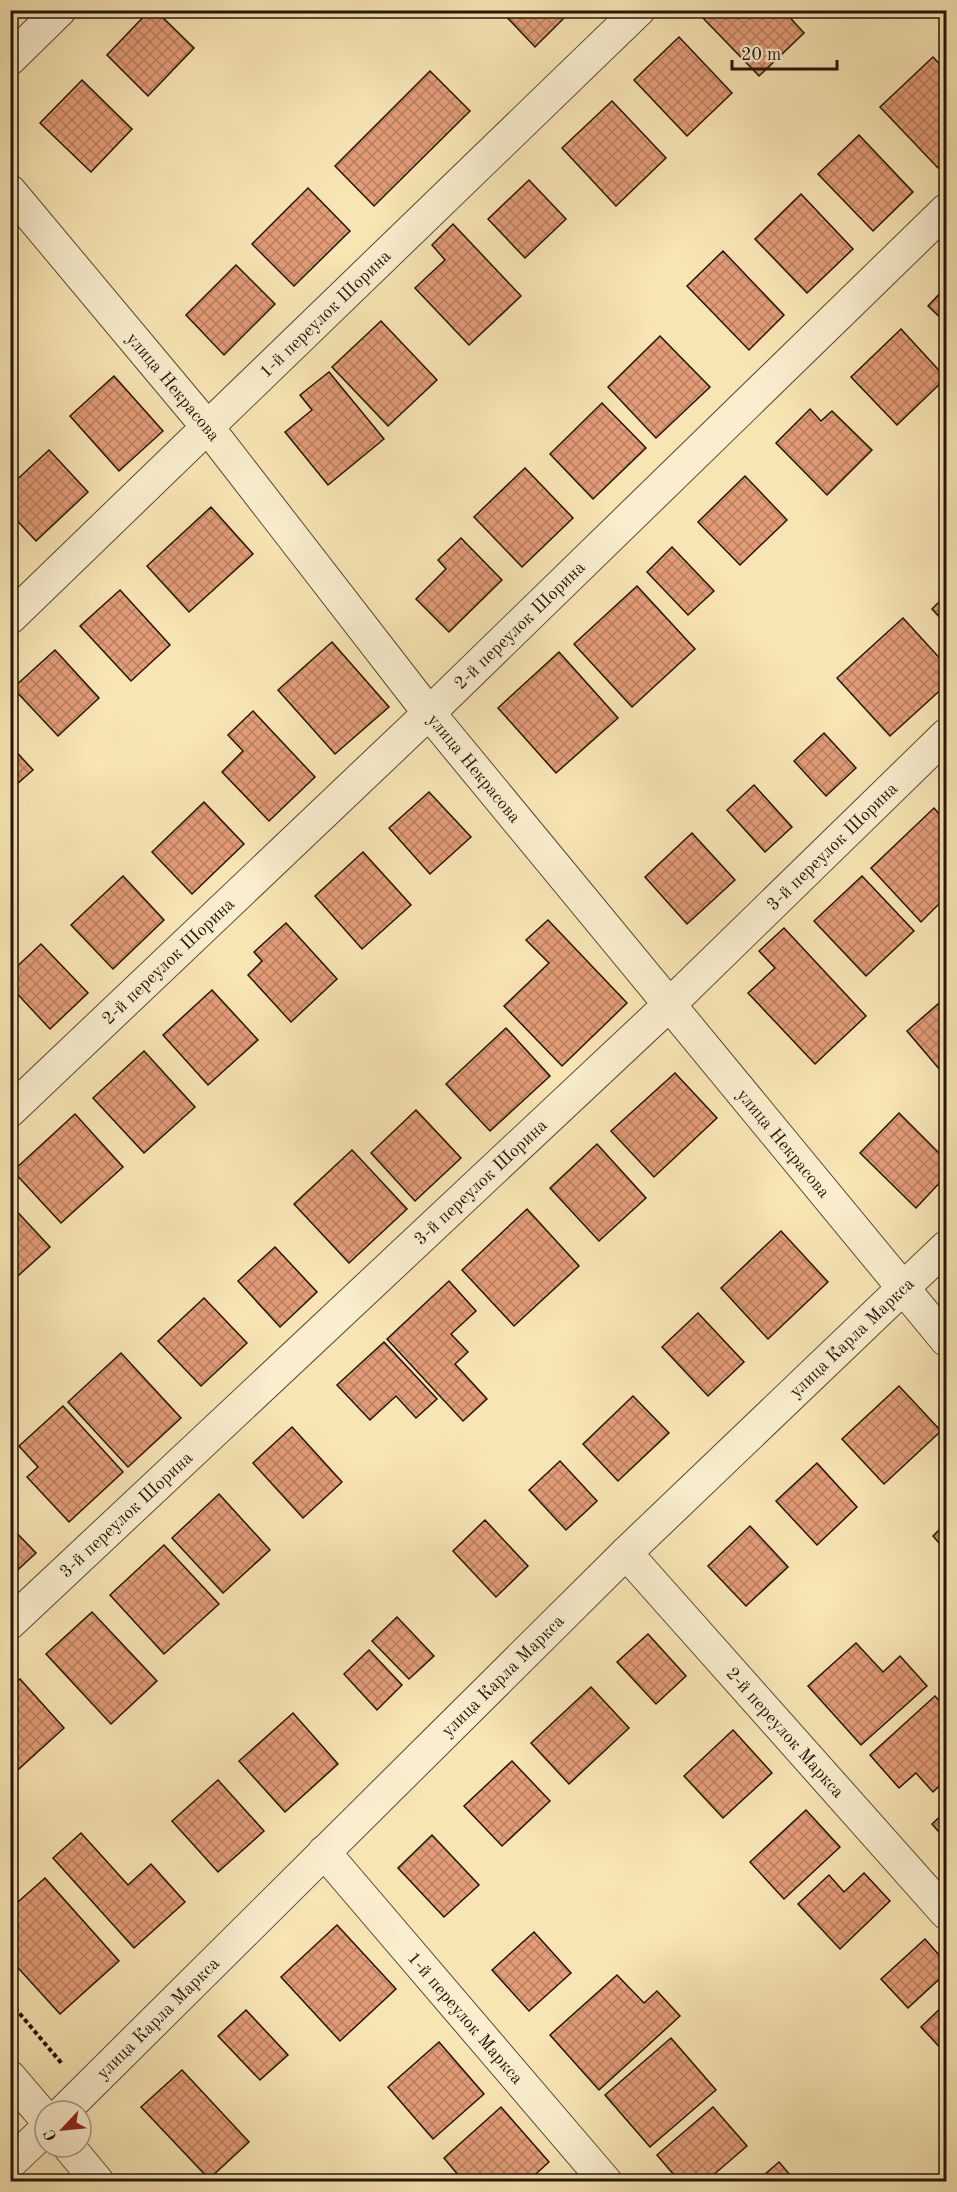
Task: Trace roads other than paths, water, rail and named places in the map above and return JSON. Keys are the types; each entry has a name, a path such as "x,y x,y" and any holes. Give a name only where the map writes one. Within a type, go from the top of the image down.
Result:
{"street":[{"path":"10,59 60,10"},
{"name":"1-й переулок Шорина","path":"10,618 209,429 639,10"},
{"name":"улица Некрасова","path":"10,191 209,429 429,713 946,1340"},
{"name":"2-й переулок Шорина","path":"10,1111 429,713 946,210"},
{"name":"3-й переулок Шорина","path":"10,1623 670,1004 946,735"},
{"name":"улица Карла Маркса","path":"76,2099 626,1553 946,1247"},
{"name":"2-й переулок Маркса","path":"626,1553 946,1913"},
{"name":"1-й переулок Маркса","path":"324,1852 606,2181"},
{"path":"10,2077 33,2104"},
{"path":"10,2163 33,2141"},
{"path":"79,2159 98,2181"}]}
